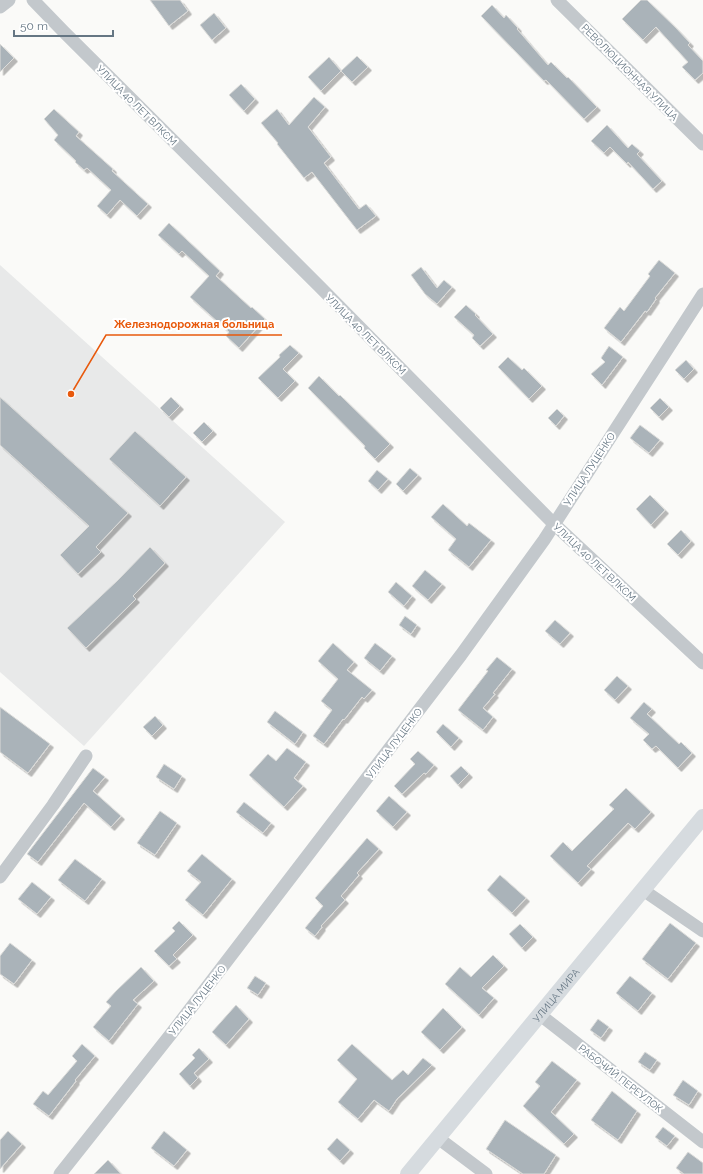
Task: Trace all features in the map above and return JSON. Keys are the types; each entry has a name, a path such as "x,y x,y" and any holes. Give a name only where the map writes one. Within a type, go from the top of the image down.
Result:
{"main road":[{"name":"УЛИЦА МИРА","path":"408,1174 703,817"}],"street":[{"path":"0,7 9,0"},
{"name":"УЛИЦА 40 ЛЕТ ВЛКСМ","path":"34,0 64,32 553,523 703,663"},
{"name":"РЕВОЛЮЦИОННАЯ УЛИЦА","path":"557,0 703,144"},
{"name":"УЛИЦА ЛУЦЕНКО","path":"60,1174 175,1028 461,656 544,540 553,523 703,294"},
{"path":"0,877 53,805 86,756"},
{"path":"643,890 703,931"},
{"name":"РАБОЧИЙ ПЕРЕУЛОК","path":"539,1014 703,1142"},
{"path":"438,1138 486,1174"}],"shaded area":[{"path":"0,265 285,522 84,746 0,672"}],"building":[{"path":"150,0 180,0 188,11 169,26"},
{"path":"641,0 647,0 676,28 690,43 688,45 703,61 703,73 695,80 682,67 688,62 656,27 643,40 622,19"},
{"path":"492,5 504,18 506,15 548,65 551,62 597,107 584,119 546,80 544,81 481,16"},
{"path":"214,13 226,28 212,40 200,25"},
{"path":"0,44 14,58 0,72"},
{"path":"357,56 368,67 352,82 341,71"},
{"path":"329,57 341,71 321,91 308,77"},
{"path":"241,84 255,99 244,111 229,95"},
{"path":"314,97 325,107 308,127 331,157 324,163 359,209 366,204 376,216 357,230 312,172 304,178 261,123 277,109 289,125"},
{"path":"54,109 79,132 76,136 113,169 112,171 148,204 137,216 120,200 107,215 97,206 111,190 87,168 84,170 54,140 58,135 44,119"},
{"path":"607,125 628,148 632,144 640,151 637,154 662,181 653,189 628,162 627,164 610,147 604,153 591,141"},
{"path":"169,223 220,271 216,276 265,319 239,348 226,336 229,332 190,297 209,276 182,251 179,254 158,235"},
{"path":"659,260 675,273 655,298 656,299 647,312 645,311 621,342 604,328 620,307 624,311 650,276 648,274"},
{"path":"421,267 437,288 444,280 452,287 437,304 425,294 411,275"},
{"path":"466,305 493,334 480,346 472,338 474,335 454,317"},
{"path":"290,345 299,353 283,369 295,381 278,398 258,378"},
{"path":"609,346 623,357 602,385 591,374 605,362 601,358"},
{"path":"508,357 522,370 524,368 542,386 529,399 498,367"},
{"path":"686,360 694,369 684,379 675,370"},
{"path":"319,376 390,444 375,459 364,448 365,446 308,388"},
{"path":"0,397 128,513 96,547 101,552 78,574 60,555 89,526 0,445"},
{"path":"171,397 180,406 169,417 160,408"},
{"path":"660,398 669,407 659,417 650,408"},
{"path":"557,409 564,416 556,426 548,418"},
{"path":"204,422 213,431 202,442 193,433"},
{"path":"640,425 660,440 649,453 630,438"},
{"path":"135,431 186,477 160,506 109,459"},
{"path":"410,468 418,475 403,491 396,484"},
{"path":"377,470 388,479 378,490 368,481"},
{"path":"650,495 665,510 651,525 636,509"},
{"path":"443,504 467,526 469,523 491,540 469,567 448,550 456,539 431,517"},
{"path":"681,530 691,541 678,555 667,544"},
{"path":"150,547 165,563 133,596 136,599 86,648 67,628 118,580"},
{"path":"425,570 442,584 428,600 412,586"},
{"path":"396,582 412,596 404,606 388,592"},
{"path":"405,616 417,625 411,634 399,625"},
{"path":"555,620 570,633 560,644 545,631"},
{"path":"333,643 354,662 347,670 372,690 364,699 362,697 324,744 313,736 332,710 321,701 338,679 318,661"},
{"path":"375,643 392,656 380,671 364,658"},
{"path":"497,657 512,669 493,693 495,694 483,708 493,717 483,730 458,710"},
{"path":"617,676 628,686 615,700 604,690"},
{"path":"644,702 652,709 647,714 679,744 681,742 692,753 678,768 656,746 652,749 643,740 649,734 630,718"},
{"path":"0,707 50,744 28,773 0,752"},
{"path":"275,711 303,732 295,744 267,722"},
{"path":"155,716 163,725 152,736 143,727"},
{"path":"443,724 459,738 451,747 436,732"},
{"path":"287,748 306,762 294,778 303,786 284,807 249,775 268,754 276,761"},
{"path":"418,751 434,765 426,774 424,773 402,794 394,786 415,764 410,759"},
{"path":"164,764 182,776 174,789 156,777"},
{"path":"461,766 469,774 458,785 450,776"},
{"path":"93,768 105,777 93,791 121,816 111,827 84,803 38,862 27,854"},
{"path":"626,788 651,812 635,829 628,823 587,866 591,869 578,883 550,856 563,842 572,851 614,809 609,805"},
{"path":"389,796 407,812 393,827 376,811"},
{"path":"244,802 271,823 263,833 236,812"},
{"path":"160,811 177,823 155,855 137,843"},
{"path":"367,838 379,849 357,873 359,875 341,896 345,900 321,926 322,927 315,936 305,928 323,906 315,898"},
{"path":"202,854 232,879 203,915 185,900 201,882 187,871"},
{"path":"75,859 102,879 85,901 58,880"},
{"path":"500,875 526,898 512,913 487,890"},
{"path":"32,882 51,897 37,914 18,899"},
{"path":"179,921 193,935 173,955 177,959 169,966 154,951 175,931 172,928"},
{"path":"670,923 696,943 668,979 642,959"},
{"path":"520,924 533,937 522,948 509,934"},
{"path":"10,943 32,960 14,984 0,974 0,956"},
{"path":"493,955 504,966 482,988 494,998 479,1015 445,984 460,967 471,977"},
{"path":"141,967 154,981 133,1000 138,1004 109,1041 93,1027 111,1006 106,1002"},
{"path":"255,976 266,983 258,995 247,988"},
{"path":"630,976 652,993 638,1011 616,993"},
{"path":"236,1005 249,1019 226,1045 212,1032"},
{"path":"443,1008 462,1027 440,1050 421,1032"},
{"path":"598,1019 609,1027 601,1038 590,1030"},
{"path":"82,1044 95,1056 75,1080 76,1081 49,1116 33,1104 43,1091 48,1095 77,1061 72,1056"},
{"path":"352,1044 392,1080 403,1070 408,1075 423,1058 432,1065 397,1099 389,1111 374,1100 358,1119 338,1102 357,1079 337,1060"},
{"path":"199,1048 209,1059 194,1073 198,1078 190,1086 179,1074 195,1058 192,1055"},
{"path":"645,1052 657,1060 650,1070 638,1062"},
{"path":"552,1061 577,1080 551,1112 574,1134 564,1144 523,1106 540,1086 535,1082"},
{"path":"683,1080 698,1091 689,1105 673,1095"},
{"path":"612,1091 637,1111 618,1140 591,1120"},
{"path":"505,1120 556,1155 544,1174 523,1174 486,1149"},
{"path":"663,1127 675,1136 667,1146 655,1137"},
{"path":"8,1131 22,1144 0,1169 0,1140"},
{"path":"164,1131 187,1150 174,1166 151,1148"},
{"path":"337,1138 350,1150 340,1161 327,1149"},
{"path":"688,1152 703,1163 703,1174 684,1174 676,1168"},
{"path":"108,1160 121,1174 94,1174"}],"place":[{"name":"Железнодорожная больница","path":"71,394"}]}
